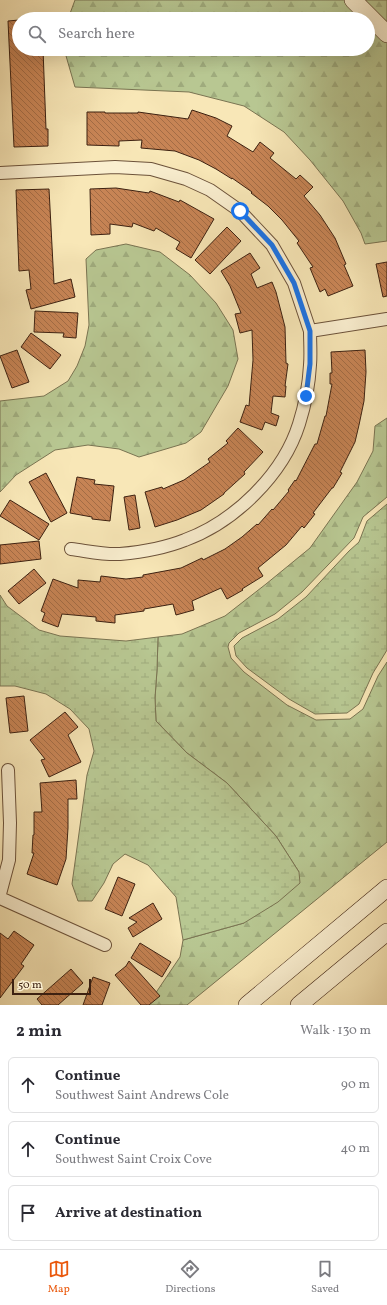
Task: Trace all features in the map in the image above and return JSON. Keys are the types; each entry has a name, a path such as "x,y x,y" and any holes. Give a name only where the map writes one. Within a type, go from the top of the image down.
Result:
{"main road":[{"path":"353,0 365,12"},
{"path":"375,22 387,34"},
{"path":"247,1005 387,888"},
{"path":"299,1005 387,932"}],"street":[{"path":"0,173 115,167 151,169 186,179 210,190 240,211 272,245 294,283 310,331 310,364 306,396 299,425 286,455 264,485 244,504 204,531 185,540 150,550 118,554 71,549"},
{"path":"310,331 387,319"},
{"path":"0,894 9,860 10,823 8,770"},
{"path":"0,898 105,945"}],"green space":[{"path":"75,0 345,0 357,12 71,12"},
{"path":"361,0 387,0 387,26 375,14 375,12 373,12"},
{"path":"375,30 387,41 387,241 365,244 361,233 343,201 310,160 284,132 244,106 189,92 75,87 66,56 375,56"},
{"path":"126,244 160,252 190,275 216,303 233,330 238,359 228,386 201,432 186,443 139,457 119,449 88,445 55,450 16,475 0,492 0,401 44,396 68,381 77,366 85,346 89,325 86,259 96,250"},
{"path":"387,418 387,497 363,517 354,538 302,592 275,614 239,633 229,643 228,647 231,658 244,672 287,705 316,720 350,719 363,709 378,676 387,662 387,842 187,1005 142,1005 155,994 180,957 183,940 244,923 299,872 276,836 227,783 187,753 156,721 155,698 158,637 182,634 225,616 310,548 357,482 373,451 375,426"},
{"path":"387,504 387,650 373,673 359,704 347,713 315,714 289,699 247,668 236,656 234,646 242,638 278,619 306,597 359,542 367,521"},
{"path":"0,595 7,606 39,630 60,636 126,641 158,637 155,698 156,721 187,753 227,783 276,836 299,872 300,883 278,902 244,923 183,940 176,897 148,865 125,854 113,864 104,883 92,901 78,901 72,884 87,775 94,751 89,729 70,709 46,694 15,686 0,686"}],"building":[{"path":"8,21 12,21 12,56 43,56 48,146 14,147"},
{"path":"192,110 216,118 232,126 227,136 253,152 260,142 274,153 270,158 296,179 300,175 313,187 304,196 320,215 335,238 353,286 328,296 325,289 320,292 310,268 313,267 297,243 299,241 282,220 268,206 251,193 252,192 216,169 199,160 175,151 141,148 142,140 119,141 119,146 87,145 87,112 138,112 188,119"},
{"path":"116,188 149,193 150,191 179,202 180,200 214,219 191,258 176,249 180,242 156,228 154,231 133,223 132,227 110,224 110,234 91,235 90,189"},
{"path":"49,189 54,284 71,279 75,297 31,309 26,290 31,289 29,270 19,271 16,190"},
{"path":"227,227 241,241 210,274 195,260"},
{"path":"250,253 260,268 251,274 257,288 272,282 276,292 285,327 286,363 288,364 285,397 273,396 271,413 279,416 276,426 265,422 262,430 240,422 246,405 249,406 253,360 252,330 240,333 235,314 241,313 230,286 221,271"},
{"path":"387,262 387,296 383,297 376,264"},
{"path":"35,311 78,313 76,338 63,337 64,333 34,332"},
{"path":"31,333 61,355 50,369 21,347"},
{"path":"17,350 29,382 12,388 0,356"},
{"path":"365,350 366,372 364,401 355,442 340,472 342,473 304,528 302,526 286,545 258,568 263,576 227,599 221,588 192,601 194,610 176,615 173,604 144,609 144,611 115,615 115,623 96,621 96,617 62,614 58,627 42,621 45,613 41,611 53,579 78,588 78,580 100,582 101,576 126,579 143,577 143,575 181,568 202,558 203,560 225,549 257,524 258,525 289,491 288,490 295,480 296,481 315,444 317,444 326,416 332,384 330,384 330,373 332,373 331,352"},
{"path":"238,428 263,452 244,472 245,474 224,494 201,510 155,527 145,492 162,487 163,489 184,480 210,462 208,459 228,443 226,441"},
{"path":"46,473 67,513 51,522 29,482"},
{"path":"77,477 95,480 94,484 114,486 110,521 92,519 92,517 70,513"},
{"path":"135,495 140,528 129,530 124,497"},
{"path":"10,500 49,524 39,540 0,516"},
{"path":"39,541 41,559 0,564 0,545"},
{"path":"34,569 46,583 19,604 8,591"},
{"path":"24,696 28,731 10,733 6,698"},
{"path":"65,712 78,727 68,735 81,762 49,777 41,760 45,759 30,740"},
{"path":"76,780 77,799 68,799 66,859 57,885 27,874 34,853 32,853 34,812 42,812 40,783"},
{"path":"118,877 135,884 122,916 105,909"},
{"path":"153,903 162,919 133,937 128,928 137,922 129,918"},
{"path":"14,931 34,945 21,964 24,966 0,998 0,933 8,939"},
{"path":"140,943 171,962 162,977 131,958"},
{"path":"129,961 160,996 149,1005 141,1005 115,975 126,966"},
{"path":"71,969 83,983 58,1005 42,1005 37,999"},
{"path":"93,977 110,983 102,1005 83,1005"}],"route":[{"path":"240,211 272,245 294,283 310,331 310,364 306,396"}]}
